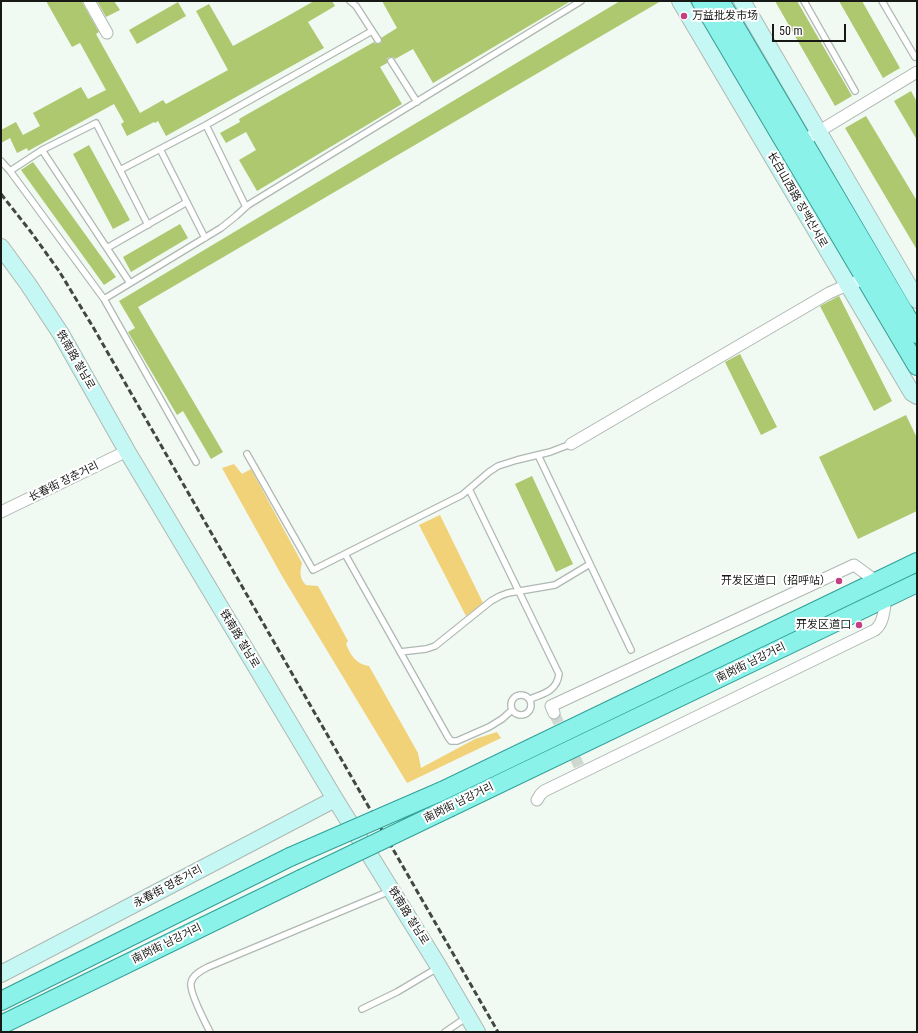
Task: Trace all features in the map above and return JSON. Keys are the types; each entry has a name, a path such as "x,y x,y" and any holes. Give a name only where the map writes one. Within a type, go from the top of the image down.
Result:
{"main road":[{"name":"长白山西路 장백산서로","path":"701,1 917,366"},
{"path":"720,1 810,136 917,334"},
{"name":"南岗街 남강거리","path":"1,1001 290,857 442,791 917,562"},
{"name":"南岗街 남강거리","path":"1,1025 917,583"}],"street":[{"path":"89,1 107,33"},
{"name":"长白山西路 장백산서로","path":"680,1 847,285 912,393 917,396"},
{"path":"742,1 810,136 917,300"},
{"path":"810,136 917,72"},
{"name":"铁南路 철남로","path":"1,247 28,284 61,334 127,451 335,799 439,967 477,1032"},
{"path":"571,444 829,293 865,279"},
{"name":"长春街 장춘거리","path":"1,512 127,451"},
{"path":"554,713 551,706 854,564 876,581"},
{"path":"538,800 544,791 581,769 875,630 879,627 882,621 886,598"},
{"name":"永春街 영춘거리","path":"1,974 335,799"}],"lane":[{"path":"104,299 221,228 246,207 581,1"},
{"path":"804,1 856,91"},
{"path":"882,1 915,57"},
{"path":"352,2 378,40"},
{"path":"120,170 206,125 372,31"},
{"path":"391,61 417,102"},
{"path":"10,171 42,150 96,123 148,225"},
{"path":"206,125 246,207"},
{"path":"160,149 205,238"},
{"path":"42,150 130,283"},
{"path":"1,161 10,171 104,299 196,462"},
{"path":"107,248 187,202"},
{"path":"247,454 313,570 462,495 498,466 550,452 571,444"},
{"path":"538,455 631,650"},
{"path":"469,489 559,674 555,686 550,691 530,700"},
{"path":"345,554 451,741 457,741 489,727 502,719 512,710"},
{"path":"400,652 426,649 435,646 491,601 500,596 508,593 555,585 590,564"},
{"path":"518,695 525,695 530,700 532,706 526,714 520,715 512,710 512,700 518,695"},
{"path":"210,1032 194,998 190,983 200,971 392,890"},
{"path":"362,1009 397,992 439,967"},
{"path":"445,1032 468,1017"}],"shaded area":[{"path":"234,464 242,474 251,469 302,563 302,580 306,585 318,586 348,641 346,644 352,656 357,661 369,666 418,753 421,768 475,739 497,732 501,738 407,783 282,576 222,468"},
{"path":"440,515 483,603 466,616 419,525"}],"building":[{"path":"46,1 82,1 99,32 96,34 140,113 163,100 166,104 228,70 196,11 209,4 233,46 314,1 332,1 335,6 308,22 324,48 166,136 158,121 127,136 121,124 124,122 114,104 28,151 27,148 17,153 10,138 1,143 1,130 16,122 23,135 40,126 33,113 81,87 88,99 106,90 80,43 72,47"},
{"path":"97,1 114,1 120,10 106,17"},
{"path":"382,1 571,1 433,83 413,49 395,59 393,57 389,57 387,59 387,63 380,67 402,104 257,191 239,160 256,150 246,132 226,143 220,133 240,122 239,119 374,42 376,44 381,43 381,38 397,28"},
{"path":"620,1 661,1 138,307 223,452 211,459 183,411 177,415 128,332 135,328 119,301"},
{"path":"775,1 797,1 852,96 835,106"},
{"path":"839,1 862,1 900,68 883,78"},
{"path":"178,2 186,16 137,44 129,30"},
{"path":"911,91 917,102 917,140 894,101"},
{"path":"866,116 917,201 917,250 845,128"},
{"path":"89,145 130,220 113,229 73,154"},
{"path":"33,162 116,277 104,285 21,170"},
{"path":"180,224 188,238 131,272 123,257"},
{"path":"839,296 892,401 874,411 820,306"},
{"path":"740,354 777,427 761,435 725,362"},
{"path":"906,415 917,438 917,511 858,539 819,457"},
{"path":"532,476 573,564 556,572 515,484"}],"tunnel":[{"path":"554,713 579,766"}],"railway":[{"path":"1,194 59,271 93,327 498,1032"}],"place":[{"name":"万益批发市场","path":"684,16"},
{"name":"开发区道口（招呼站）","path":"839,581"},
{"name":"开发区道口","path":"859,625"}]}
